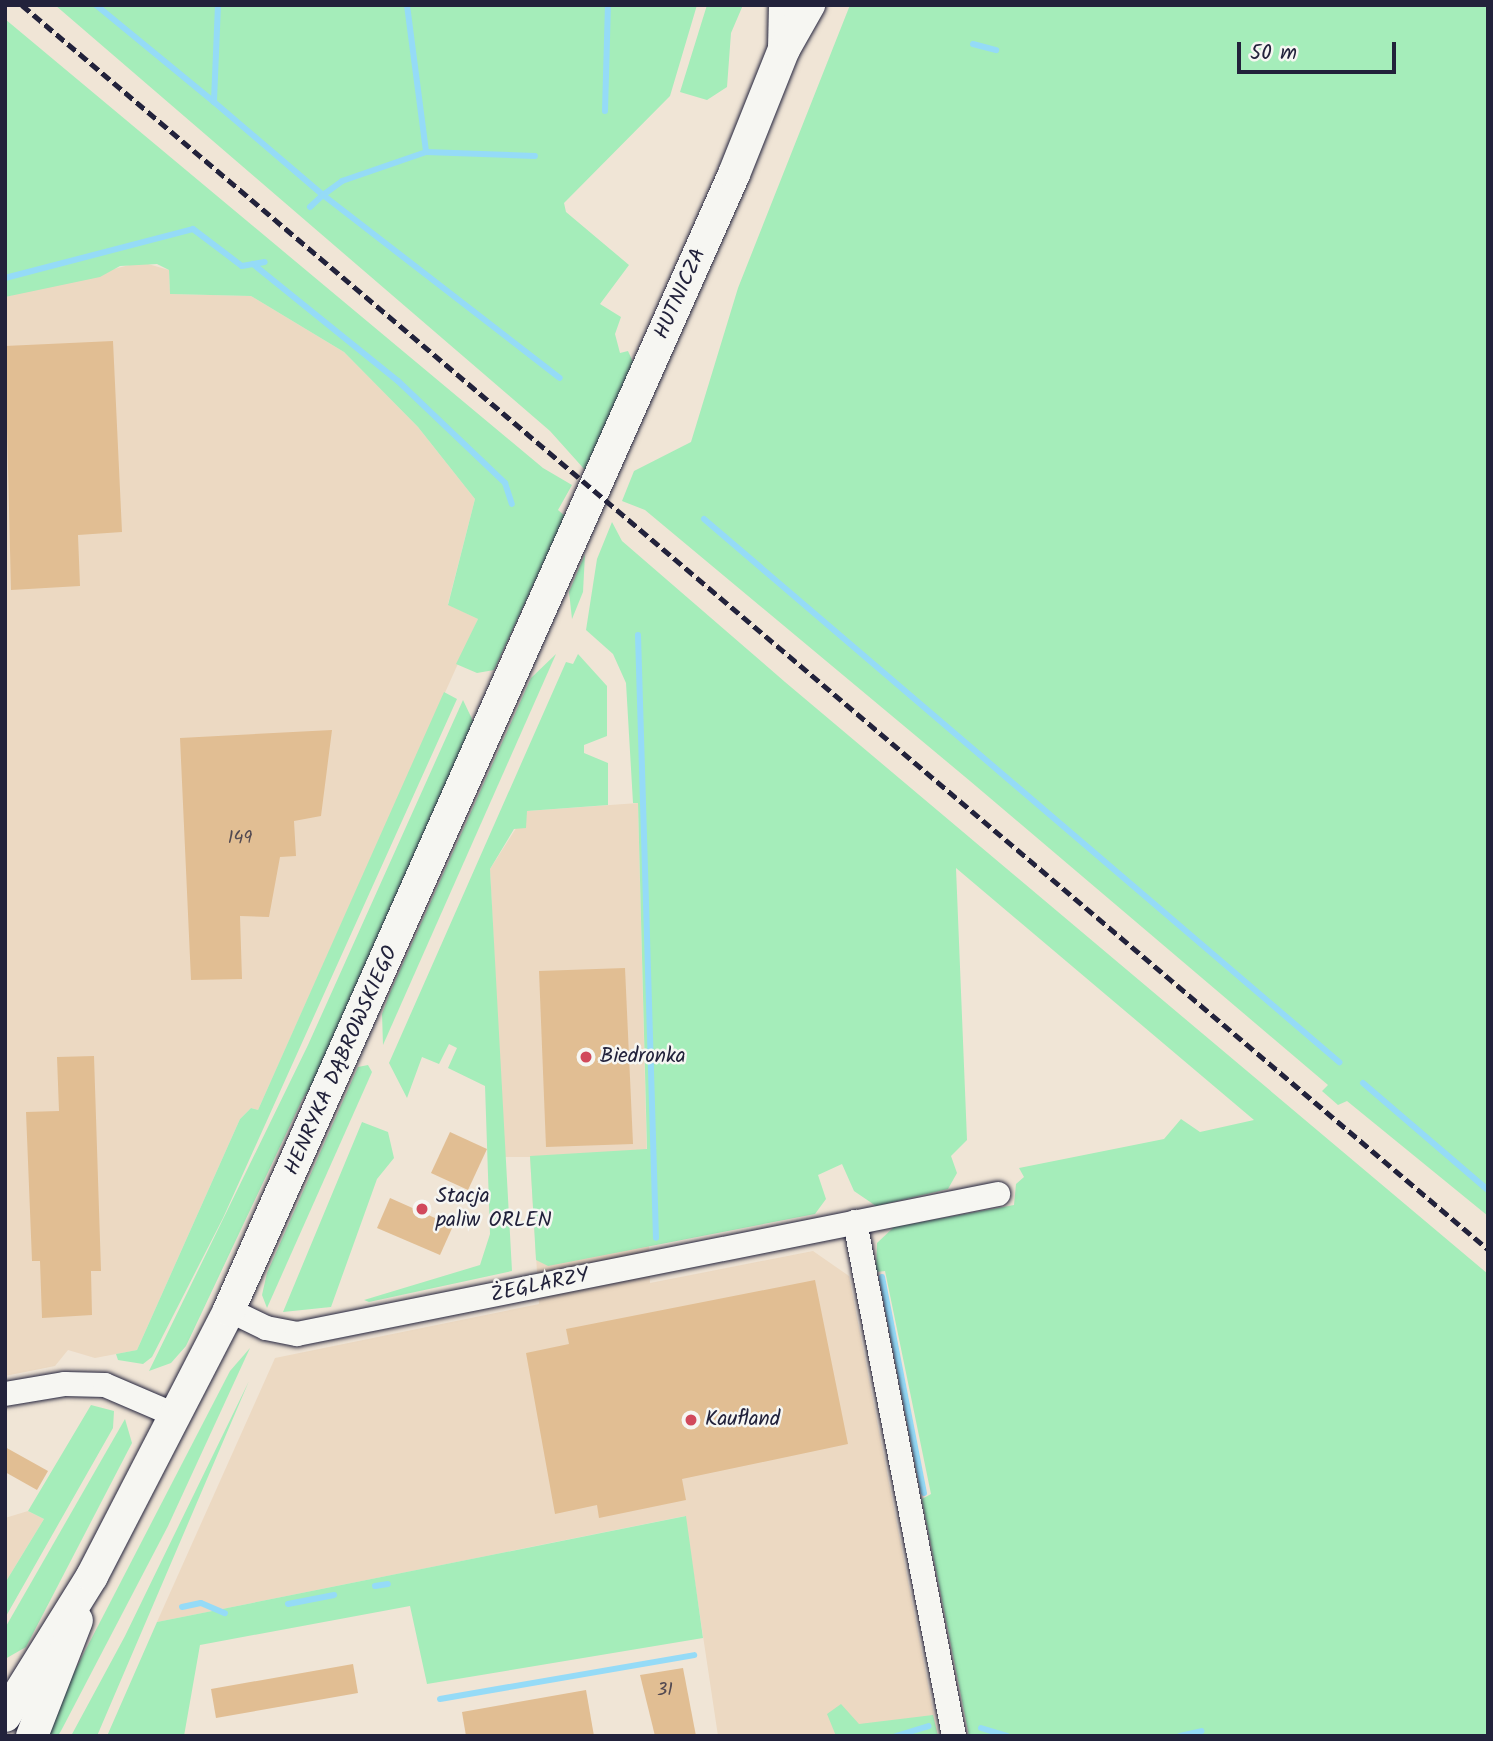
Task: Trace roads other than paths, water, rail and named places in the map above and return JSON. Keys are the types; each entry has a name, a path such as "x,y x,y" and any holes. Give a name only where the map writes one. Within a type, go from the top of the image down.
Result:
{"main road":[{"name":"HUTNICZA","path":"784,49 785,5"},
{"name":"HUTNICZA","path":"573,536 784,49 810,5"},
{"name":"HENRYKA DĄBROWSKIEGO","path":"5,1715 92,1576 229,1310 573,536"},
{"name":"HENRYKA DĄBROWSKIEGO","path":"32,1736 92,1576"}],"street":[{"name":"ŻEGLARZY","path":"229,1310 265,1328 297,1334 998,1194"},
{"path":"855,1222 954,1736"},
{"path":"5,1394 65,1384 106,1385 175,1415"}],"waterway":[{"path":"96,5 214,102"},
{"path":"218,5 214,102 323,195 342,181 426,152 535,156"},
{"path":"407,5 426,152"},
{"path":"605,111 608,5"},
{"path":"973,44 996,50"},
{"path":"310,207 323,195 560,378"},
{"path":"5,278 193,229 242,266 265,262"},
{"path":"253,264 398,381 505,483 512,504"},
{"path":"704,519 1339,1062"},
{"path":"638,635 656,1238"},
{"path":"1363,1083 1488,1190"},
{"path":"882,1277 924,1493"},
{"path":"375,1586 388,1584"},
{"path":"288,1604 334,1595"},
{"path":"182,1607 201,1603 225,1613"},
{"path":"440,1699 694,1655"},
{"path":"896,1736 928,1726"},
{"path":"981,1728 1007,1736"},
{"path":"1180,1736 1201,1731"}],"railway":[{"path":"22,5 1488,1249"}],"place":[{"name":"Biedronka","path":"586,1057"},
{"name":"Stacja paliw ORLEN","path":"422,1209"},
{"name":"Kaufland","path":"691,1420"}]}
